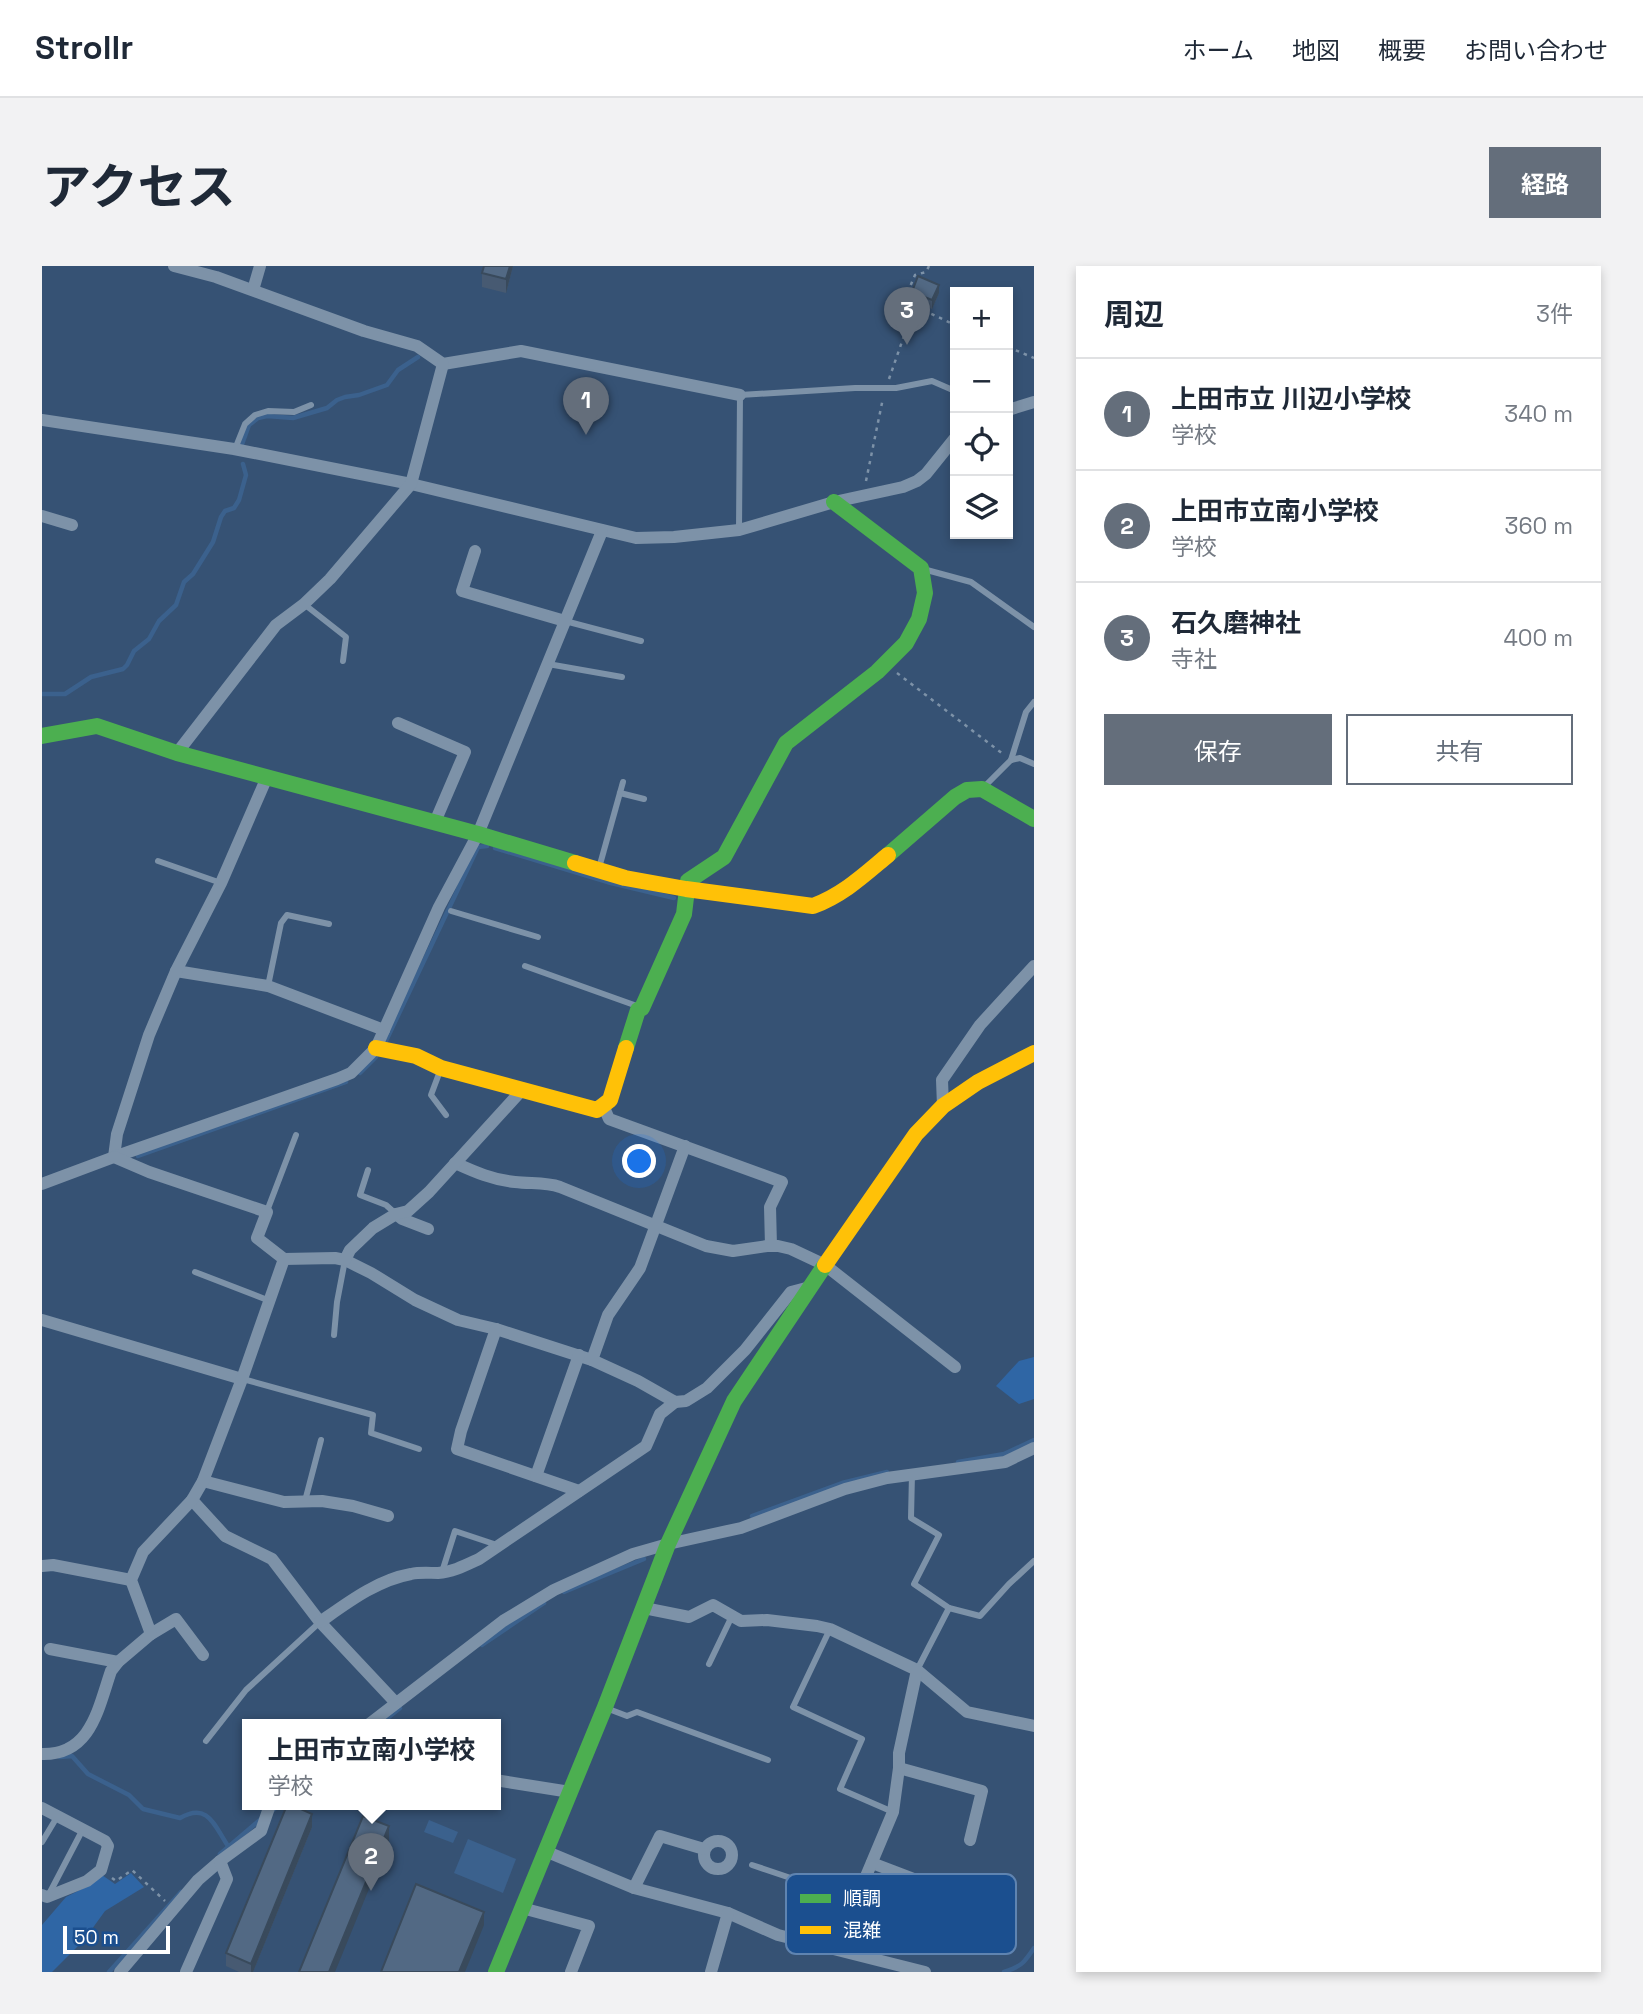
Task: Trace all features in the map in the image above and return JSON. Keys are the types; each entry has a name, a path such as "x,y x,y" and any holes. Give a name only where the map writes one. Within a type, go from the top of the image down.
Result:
{"street":[{"path":"174,266 216,276 364,331 417,346 443,364 521,351 740,395"},
{"path":"253,290 260,266"},
{"path":"177,753 276,625 304,604 330,579 411,484 443,364"},
{"path":"1013,408 1034,402"},
{"path":"42,420 234,449 411,484 636,538 739,530 834,502 903,487 926,474 950,444"},
{"path":"376,1048 416,1056 441,1068 597,1110 610,1100 638,1010 642,1008 684,914 688,881 724,856 786,743 886,664 906,643 919,620 925,593 921,568 834,502"},
{"path":"42,516 72,525"},
{"path":"42,1184 337,1079 351,1073 376,1048 445,909 478,834 602,531"},
{"path":"475,551 462,591 565,621"},
{"path":"398,723 465,752 435,822"},
{"path":"42,736 97,726 177,753 435,822 625,878 813,906 830,900 849,888 967,790 982,789 1034,819"},
{"path":"114,1157 117,1134 149,1035 176,971 221,883 267,777"},
{"path":"943,1106 942,1080 980,1025 1034,966"},
{"path":"176,971 268,986 384,1030"},
{"path":"496,1972 605,1707 668,1544 734,1401 916,1134 943,1106 978,1082 1034,1052"},
{"path":"345,1260 350,1250 373,1228 408,1210 429,1192 522,1090"},
{"path":"603,1105 609,1119 782,1182 770,1207 771,1245"},
{"path":"592,1360 608,1315 640,1268 685,1146"},
{"path":"114,1157 149,1172 267,1212 257,1238 284,1259 345,1260 415,1300 458,1320 579,1355 638,1381 676,1402"},
{"path":"455,1164 496,1179 560,1186 706,1246 733,1251 771,1245 791,1249 825,1265 955,1367"},
{"path":"396,1214 428,1229"},
{"path":"151,1634 149,1622 131,1580 143,1552 192,1500 203,1481 284,1259"},
{"path":"320,1622 357,1596 393,1579 411,1574 442,1573 463,1567 499,1546 646,1446 660,1414 676,1402 686,1401 707,1388 745,1350 792,1292 810,1287"},
{"path":"42,1320 242,1379"},
{"path":"496,1329 457,1449 579,1491"},
{"path":"536,1476 579,1355"},
{"path":"376,1719 503,1621 554,1590 633,1554 741,1528 845,1489 887,1478 1005,1462 1034,1448"},
{"path":"203,1481 284,1502 321,1501 353,1506 388,1516"},
{"path":"192,1500 225,1536 272,1559 320,1622 396,1703"},
{"path":"42,1566 53,1565 131,1580"},
{"path":"644,1608 689,1617 713,1605 741,1621 767,1620 830,1629 917,1670 967,1712 1034,1726"},
{"path":"42,1754 64,1751 86,1736 111,1671 151,1634 176,1619 203,1655"},
{"path":"50,1649 118,1662"},
{"path":"868,1874 893,1812 904,1723 917,1670"},
{"path":"899,1768 982,1791 970,1840"},
{"path":"501,1781 570,1792"},
{"path":"42,1808 105,1841 108,1846 101,1870 87,1881 45,1896"},
{"path":"120,1972 198,1880 261,1831 268,1810"},
{"path":"634,1888 660,1836 704,1849"},
{"path":"545,1852 634,1888 729,1913 786,1937"},
{"path":"186,1972 227,1879 220,1861"},
{"path":"873,1863 902,1874"},
{"path":"522,1908 589,1926 571,1972"},
{"path":"711,1972 729,1913"},
{"path":"855,1954 925,1972"}],"lane":[{"path":"739,530 740,395 896,388 932,381 950,389"},
{"path":"234,449 249,418 261,412 294,412 312,405"},
{"path":"921,568 971,582 1033,624"},
{"path":"304,604 346,637 343,661"},
{"path":"565,621 641,641"},
{"path":"548,664 622,677"},
{"path":"982,789 1011,760 1026,712 1034,702"},
{"path":"1011,760 1020,758 1034,764"},
{"path":"598,870 623,782"},
{"path":"620,793 644,799"},
{"path":"158,861 221,883"},
{"path":"445,909 538,937"},
{"path":"268,986 281,923 287,915 329,924"},
{"path":"525,966 642,1008"},
{"path":"441,1068 431,1095 446,1115"},
{"path":"267,1212 296,1135"},
{"path":"368,1170 360,1195 386,1205 396,1214"},
{"path":"334,1335 345,1260"},
{"path":"195,1272 270,1301"},
{"path":"242,1379 373,1415 370,1433 419,1449"},
{"path":"305,1501 321,1440"},
{"path":"912,1475 911,1518 939,1535 914,1584 949,1608 980,1616 1034,1561"},
{"path":"442,1573 455,1531 499,1546"},
{"path":"917,1670 949,1608"},
{"path":"709,1664 732,1616"},
{"path":"206,1741 246,1690 320,1622"},
{"path":"830,1629 793,1707 862,1739 840,1789 893,1812"},
{"path":"605,1707 627,1716 637,1712 768,1760"},
{"path":"42,1842 57,1817"},
{"path":"45,1896 83,1829"},
{"path":"752,1865 786,1876"}],"path":[{"path":"929,266 926,272 915,275 904,301 950,323"},
{"path":"864,495 878,416 915,307"},
{"path":"1013,349 1034,358"},
{"path":"886,664 1011,760"},
{"path":"113,1879 116,1881 132,1870 173,1908"}],"shaded area":[{"path":"1034,1357 1034,1399 1019,1404 996,1386 1019,1361"},
{"path":"429,1820 458,1832 453,1843 424,1832"},
{"path":"468,1839 516,1859 503,1893 454,1873"},
{"path":"131,1873 144,1887 105,1911 84,1940 52,1972 42,1972 42,1925 66,1897 92,1884 102,1875 115,1884"}],"building":[{"path":"484,266 510,266 506,279 482,273"},
{"path":"918,276 939,285 932,300 912,292"},
{"path":"285,1810 303,1810 312,1814 251,1964 226,1953"},
{"path":"363,1816 389,1826 329,1972 299,1972"},
{"path":"416,1884 484,1912 459,1972 381,1972"}],"waterway":[{"path":"241,447 249,425 258,418 293,418 327,408 337,400 387,385 398,370 418,357"},
{"path":"42,694 65,694 91,677 123,669 127,665 134,651 149,639 159,621 176,605 184,582 193,574 213,542 221,517 225,511 234,508 239,500 246,475 243,464"},
{"path":"385,1043 478,847 487,846"},
{"path":"495,848 611,883 674,898"},
{"path":"360,1073 376,1057"},
{"path":"138,1156 346,1082"},
{"path":"958,1462 1004,1454 1034,1440"},
{"path":"752,1516 842,1483 887,1472"},
{"path":"564,1592 644,1559"},
{"path":"482,1645 544,1603"},
{"path":"386,1719 400,1708"},
{"path":"60,1757 72,1756 88,1774 129,1795 143,1809 180,1818 190,1814 204,1814 228,1846"},
{"path":"220,1854 261,1819"},
{"path":"109,1972 181,1892"},
{"path":"1004,1972 1022,1963 1034,1948"}],"traffic: fast":[{"path":"626,1048 638,1010 642,1008 684,914 688,881 724,857 786,743 877,672 906,643 919,619 925,593 921,568 834,502"},
{"path":"42,736 97,726 177,753 478,834 575,863"},
{"path":"888,855 955,797 967,790 982,789 1034,819"},
{"path":"496,1972 605,1707 668,1544 734,1401 825,1265"}],"traffic: slow":[{"path":"575,863 625,878 813,906 844,890 888,855"},
{"path":"376,1048 416,1056 441,1068 597,1110 610,1100 626,1048"},
{"path":"825,1265 916,1134 943,1106 978,1082 1034,1053"}],"place":[{"name":"石久磨神社","path":"907,345"},
{"name":"上田市立 川辺小学校","path":"586,435"},
{"name":"上田市立南小学校","path":"371,1891"}]}
